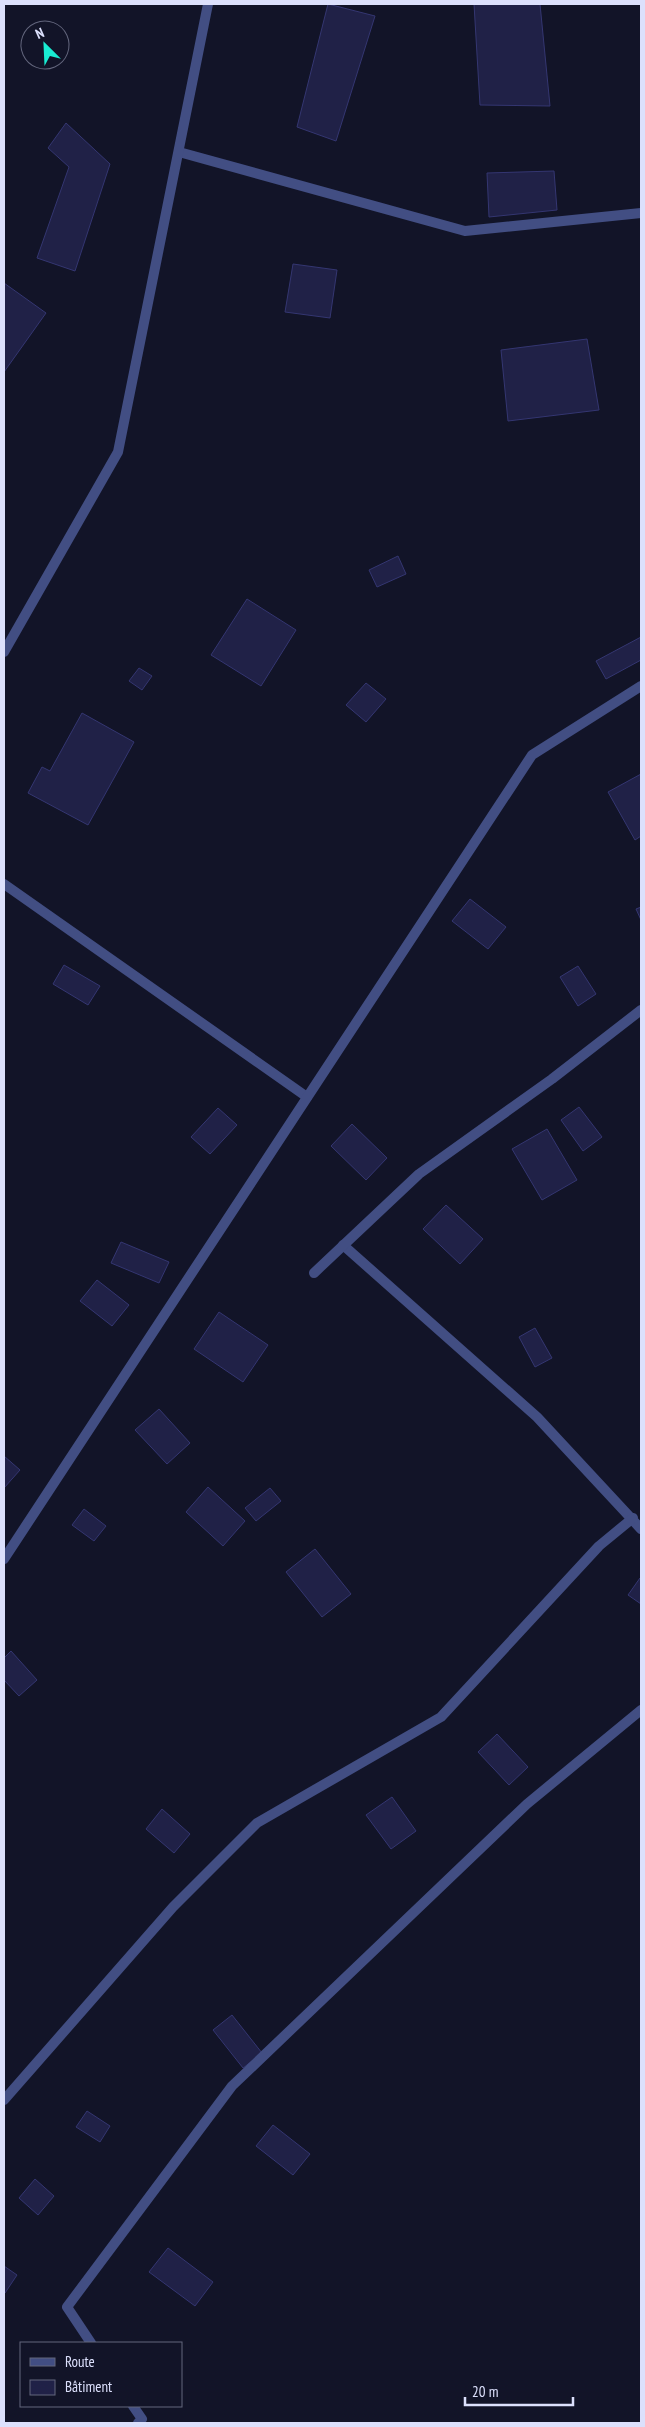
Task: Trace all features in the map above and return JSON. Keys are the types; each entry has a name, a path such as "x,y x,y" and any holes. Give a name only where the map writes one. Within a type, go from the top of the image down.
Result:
{"street":[{"path":"4,652 118,452 208,4"},
{"path":"179,152 465,231 641,213"},
{"path":"4,1559 532,755 641,686"},
{"path":"4,884 307,1097"},
{"path":"314,1273 419,1174 552,1079 641,1010"},
{"path":"343,1246 537,1417 633,1518 641,1530"},
{"path":"4,2100 173,1907 257,1823 441,1717 599,1546 633,1518"},
{"path":"90,2342 67,2307 232,2086 527,1804 641,1710"},
{"path":"134,2407 142,2419 138,2423"}],"building":[{"path":"328,4 375,16 336,141 297,127"},
{"path":"474,4 540,4 550,106 480,105"},
{"path":"66,123 110,164 75,271 37,258 69,167 48,148"},
{"path":"554,171 557,210 489,217 487,173"},
{"path":"293,264 337,270 330,318 285,312"},
{"path":"4,283 46,313 4,372"},
{"path":"587,339 599,410 508,421 501,350"},
{"path":"398,556 406,574 377,587 369,570"},
{"path":"247,599 296,630 261,686 211,655"},
{"path":"641,637 641,660 606,679 596,661"},
{"path":"139,668 152,676 142,690 129,681"},
{"path":"366,683 386,699 366,722 346,705"},
{"path":"82,713 134,742 88,825 28,793 42,767 50,771"},
{"path":"641,774 641,836 635,840 608,792"},
{"path":"470,899 506,927 488,949 452,921"},
{"path":"641,907 641,920 636,909"},
{"path":"64,965 100,986 88,1005 53,984"},
{"path":"578,966 596,994 578,1006 560,977"},
{"path":"579,1107 602,1137 583,1151 561,1120"},
{"path":"218,1108 237,1125 210,1154 191,1137"},
{"path":"352,1124 387,1158 366,1180 331,1146"},
{"path":"547,1129 577,1180 542,1200 512,1149"},
{"path":"446,1205 483,1239 460,1264 423,1229"},
{"path":"121,1242 169,1262 159,1283 111,1263"},
{"path":"97,1280 129,1305 112,1326 80,1301"},
{"path":"219,1312 268,1345 243,1382 194,1349"},
{"path":"535,1328 552,1358 535,1367 519,1337"},
{"path":"159,1409 190,1443 167,1464 135,1430"},
{"path":"4,1456 20,1470 4,1488"},
{"path":"208,1487 245,1521 223,1546 186,1512"},
{"path":"270,1488 281,1501 256,1521 245,1508"},
{"path":"84,1509 106,1526 94,1541 72,1525"},
{"path":"315,1549 351,1594 322,1617 286,1572"},
{"path":"641,1578 641,1604 628,1595"},
{"path":"11,1651 37,1680 19,1696 4,1680 4,1658"},
{"path":"497,1734 528,1767 509,1785 478,1752"},
{"path":"392,1797 416,1831 391,1849 366,1815"},
{"path":"162,1809 190,1834 174,1853 146,1829"},
{"path":"232,2015 262,2053 243,2068 213,2030"},
{"path":"87,2111 110,2126 100,2142 76,2127"},
{"path":"273,2125 310,2154 293,2175 256,2146"},
{"path":"35,2179 54,2196 38,2215 19,2198"},
{"path":"168,2248 213,2282 195,2306 149,2272"},
{"path":"4,2266 17,2275 5,2293 4,2291"}]}
